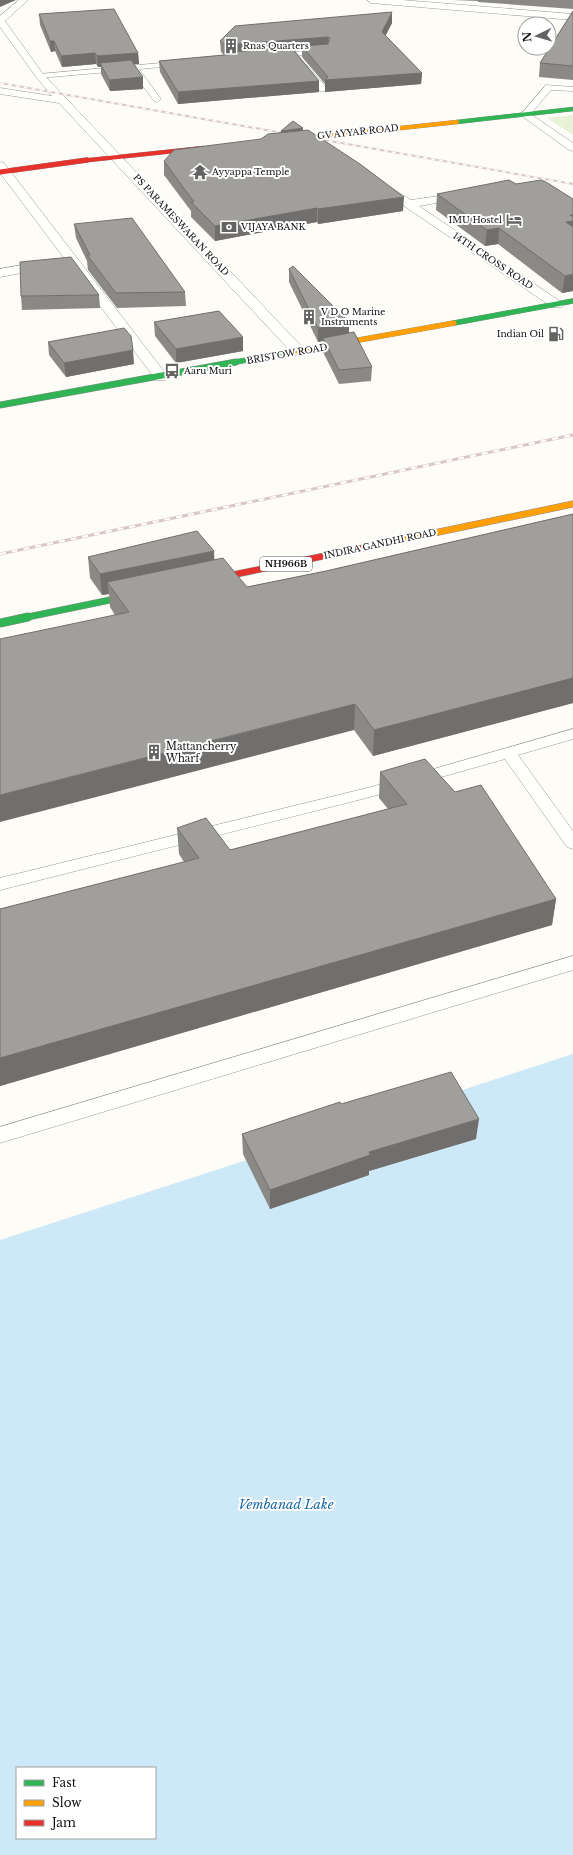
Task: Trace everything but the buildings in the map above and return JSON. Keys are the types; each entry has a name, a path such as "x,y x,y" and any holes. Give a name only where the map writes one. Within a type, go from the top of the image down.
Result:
{"main road":[{"name":"GV AYYAR ROAD","path":"277,142 573,109"},
{"path":"2,170 116,156 216,147"},
{"name":"BRISTOW ROAD","path":"0,405 299,352 573,301"},
{"name":"INDIRA GANDHI ROAD","path":"201,581 573,504"},
{"path":"0,624 147,593"}],"street":[{"path":"0,21 24,0"},
{"path":"371,0 419,2 573,17"},
{"name":"PS PARAMESWARAN ROAD","path":"0,21 40,76 299,352"},
{"path":"0,90 62,100"},
{"path":"526,114 573,148"},
{"path":"310,138 323,147"},
{"path":"2,170 161,377"},
{"name":"14TH CROSS ROAD","path":"369,177 557,304"},
{"path":"409,204 476,193"},
{"path":"0,272 72,260"}],"lane":[{"path":"263,56 325,51"},
{"path":"294,54 323,89"},
{"path":"40,76 195,62"},
{"path":"134,68 156,99"},
{"path":"526,114 550,87 573,89"},
{"path":"0,884 374,791 573,734"},
{"path":"508,752 573,843"},
{"path":"0,1135 573,963"}],"green space":[{"path":"573,115 573,135 547,118"}],"water":[{"name":"Vembanad Lake","path":"573,1054 573,1855 0,1855 0,1240"}],"railway":[{"path":"0,83 289,134"},
{"path":"313,138 573,184"},
{"path":"0,554 573,435"}],"traffic: fast":[{"path":"457,122 573,109"},
{"path":"454,323 573,301"},
{"path":"0,405 292,352"},
{"path":"0,623 139,594"}],"traffic: slow":[{"path":"289,140 457,122"},
{"path":"292,352 454,323"},
{"path":"377,545 573,504"}],"traffic: jam":[{"path":"0,172 116,156 203,148"},
{"path":"208,580 377,545"}],"place":[{"name":"Rnas Quarters","path":"231,46"},
{"name":"Ayyappa Temple","path":"200,172"},
{"name":"IMU Hostel","path":"514,220"},
{"name":"VIJAYA BANK","path":"229,227"},
{"name":"V D O Marine Instruments","path":"309,317"},
{"name":"Indian Oil","path":"556,334"},
{"name":"Aaru Muri","path":"172,371"},
{"name":"Mattancherry Wharf","path":"154,752"}]}
